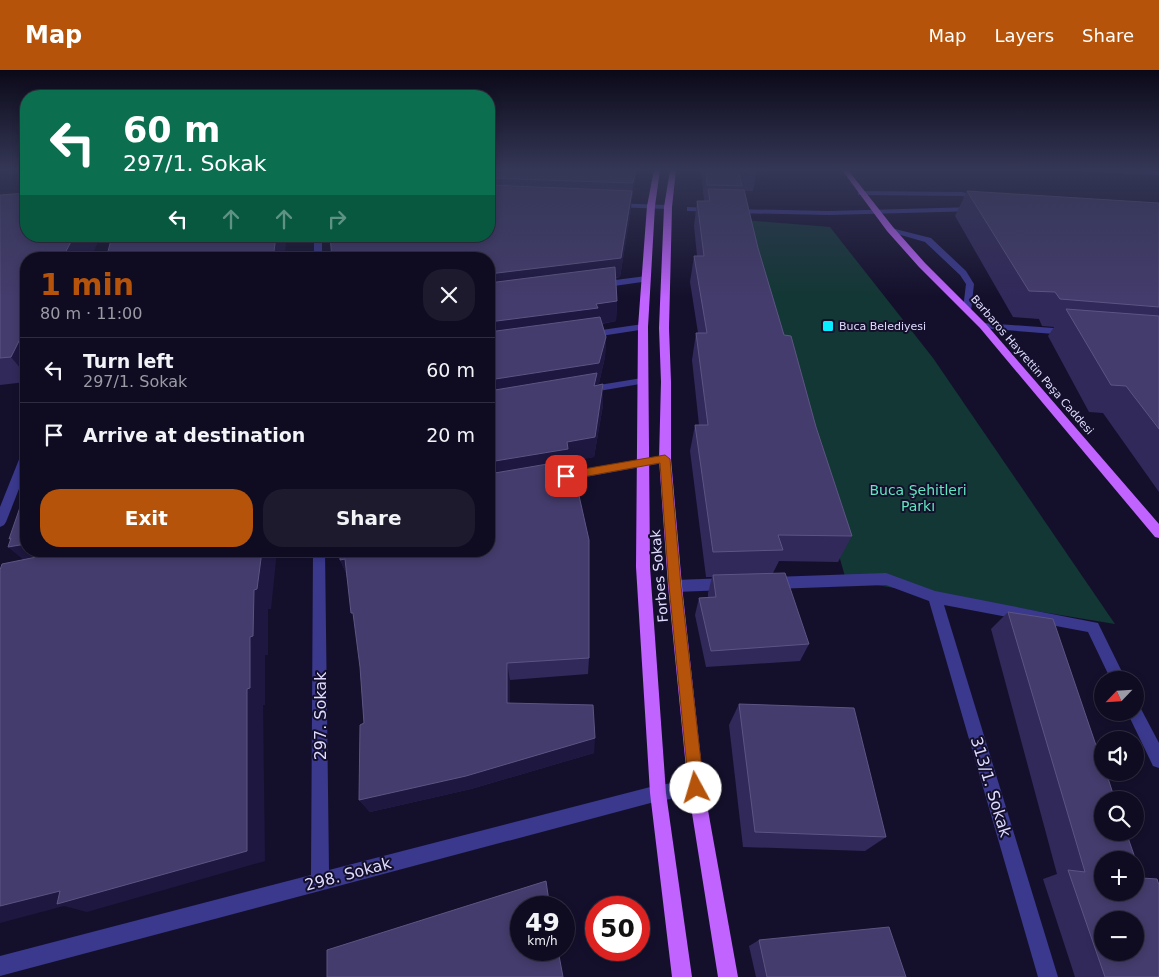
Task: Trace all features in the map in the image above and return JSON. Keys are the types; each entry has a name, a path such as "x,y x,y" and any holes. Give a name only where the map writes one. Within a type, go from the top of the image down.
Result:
{"main road":[{"name":"Forbes Sokak","path":"651,212 643,328 643,567 658,793 682,977"},
{"name":"Forbes Sokak","path":"668,212 664,328 666,382 665,459 675,586 696,788 728,977"},
{"name":"Barbaros Hayrettin Paşa Caddesi","path":"876,212 922,266 968,309 1159,532"}],"street":[{"path":"782,212 829,214 868,212"},
{"path":"890,229 928,240 963,273 970,284 968,309"},
{"path":"587,286 646,279"},
{"path":"983,326 1081,334"},
{"path":"575,336 643,328"},
{"path":"575,392 642,381"},
{"path":"547,479 665,459"},
{"path":"0,522 20,472"},
{"path":"14,488 20,487"},
{"name":"297. Sokak","path":"319,557 320,881"},
{"path":"760,583 886,580 935,597 1093,627 1115,671"},
{"path":"675,586 741,584"},
{"name":"313/1. Sokak","path":"935,597 1048,977"},
{"path":"1140,721 1159,760"},
{"name":"298. Sokak","path":"0,966 658,793 696,788"}],"green space":[{"name":"Buca Şehitleri Parkı","path":"744,220 830,227 933,358 1115,624 846,580"}],"building":[{"path":"0,212 20,212 20,242 71,242 66,252 20,252 20,339 11,357 0,358"},
{"path":"495,212 628,212 621,258 495,273 495,252 331,252 331,242 495,242"},
{"path":"698,212 749,212 784,335 791,336 816,427 852,536 778,535 783,550 713,552 695,425 708,425 696,333 707,333 694,256 704,256"},
{"path":"980,212 1159,212 1159,307 1060,299 1055,292 1029,291"},
{"path":"110,242 275,242 274,252 108,252"},
{"path":"615,267 617,301 596,304 598,308 495,321 495,282"},
{"path":"1066,309 1159,316 1159,429 1126,386 1111,385"},
{"path":"600,317 606,337 599,363 495,379 495,331"},
{"path":"597,373 594,386 603,384 595,437 567,442 568,449 495,461 495,390"},
{"path":"571,460 589,540 589,658 507,663 507,703 593,705 595,738 466,776 359,800 360,725 364,723 360,667 345,559 340,560 340,557 495,557 495,473"},
{"path":"20,507 20,545 8,547 11,538 9,539"},
{"path":"36,557 261,557 257,589 254,590 253,636 250,637 250,688 247,689 247,851 57,904 60,891 0,906 0,570 2,564"},
{"path":"785,573 809,644 711,651 699,598 716,597 713,575"},
{"path":"1008,612 1053,619 1094,739 1094,781 1109,781 1112,791 1094,791 1094,841 1129,841 1133,851 1094,851 1094,901 1144,901 1144,878 1157,879 1159,885 1159,977 1105,977 1099,961 1144,961 1144,911 1094,911 1094,945 1068,870 1085,872"},
{"path":"739,704 854,708 886,837 755,832"},
{"path":"546,881 548,896 510,896 510,961 560,961 563,977 327,977 327,950"},
{"path":"889,927 906,977 767,977 759,940"}],"place":[{"name":"Buca Belediyesi","path":"828,326"}],"route":[{"path":"566,476 665,459 675,586 696,788"}]}
